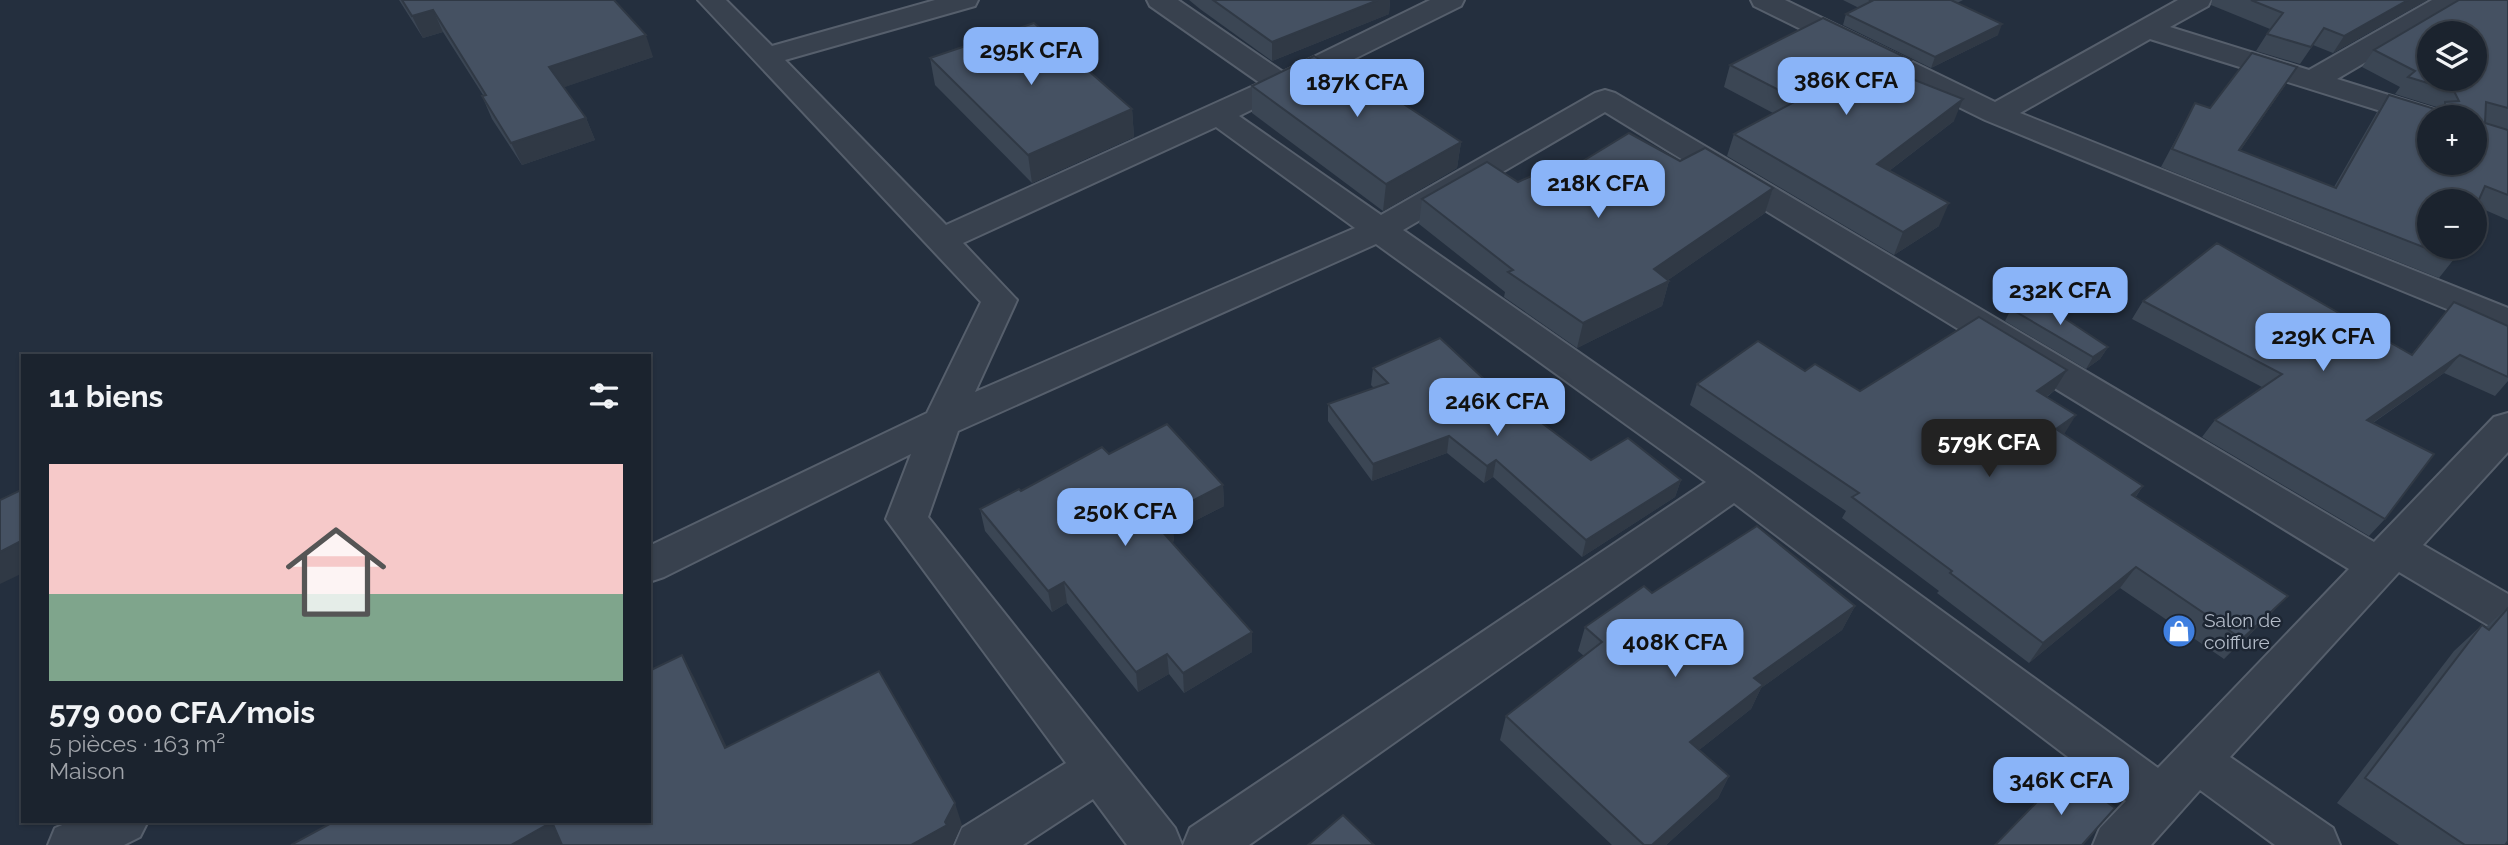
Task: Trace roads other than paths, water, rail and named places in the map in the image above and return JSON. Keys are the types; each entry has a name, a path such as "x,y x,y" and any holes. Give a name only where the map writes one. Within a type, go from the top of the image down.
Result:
{"street":[{"path":"711,0 999,300 942,422 907,519 1157,845"},
{"path":"766,57 965,0"},
{"path":"1160,0 1281,84"},
{"path":"1764,0 1996,114 2508,322"},
{"path":"1996,114 2198,0"},
{"path":"2312,81 2451,0"},
{"path":"941,240 1218,115 1438,2"},
{"path":"2147,29 2417,113"},
{"path":"651,564 942,422 1378,230 1605,99 2386,558 2508,615"},
{"path":"1218,115 1735,482 2161,799"},
{"path":"2118,845 2508,427"},
{"path":"1208,845 1735,482"},
{"path":"2196,760 2315,845"},
{"path":"980,845 1099,768"},
{"path":"73,845 119,823"}],"place":[{"name":"Salon de coiffure","path":"2179,631"}]}
